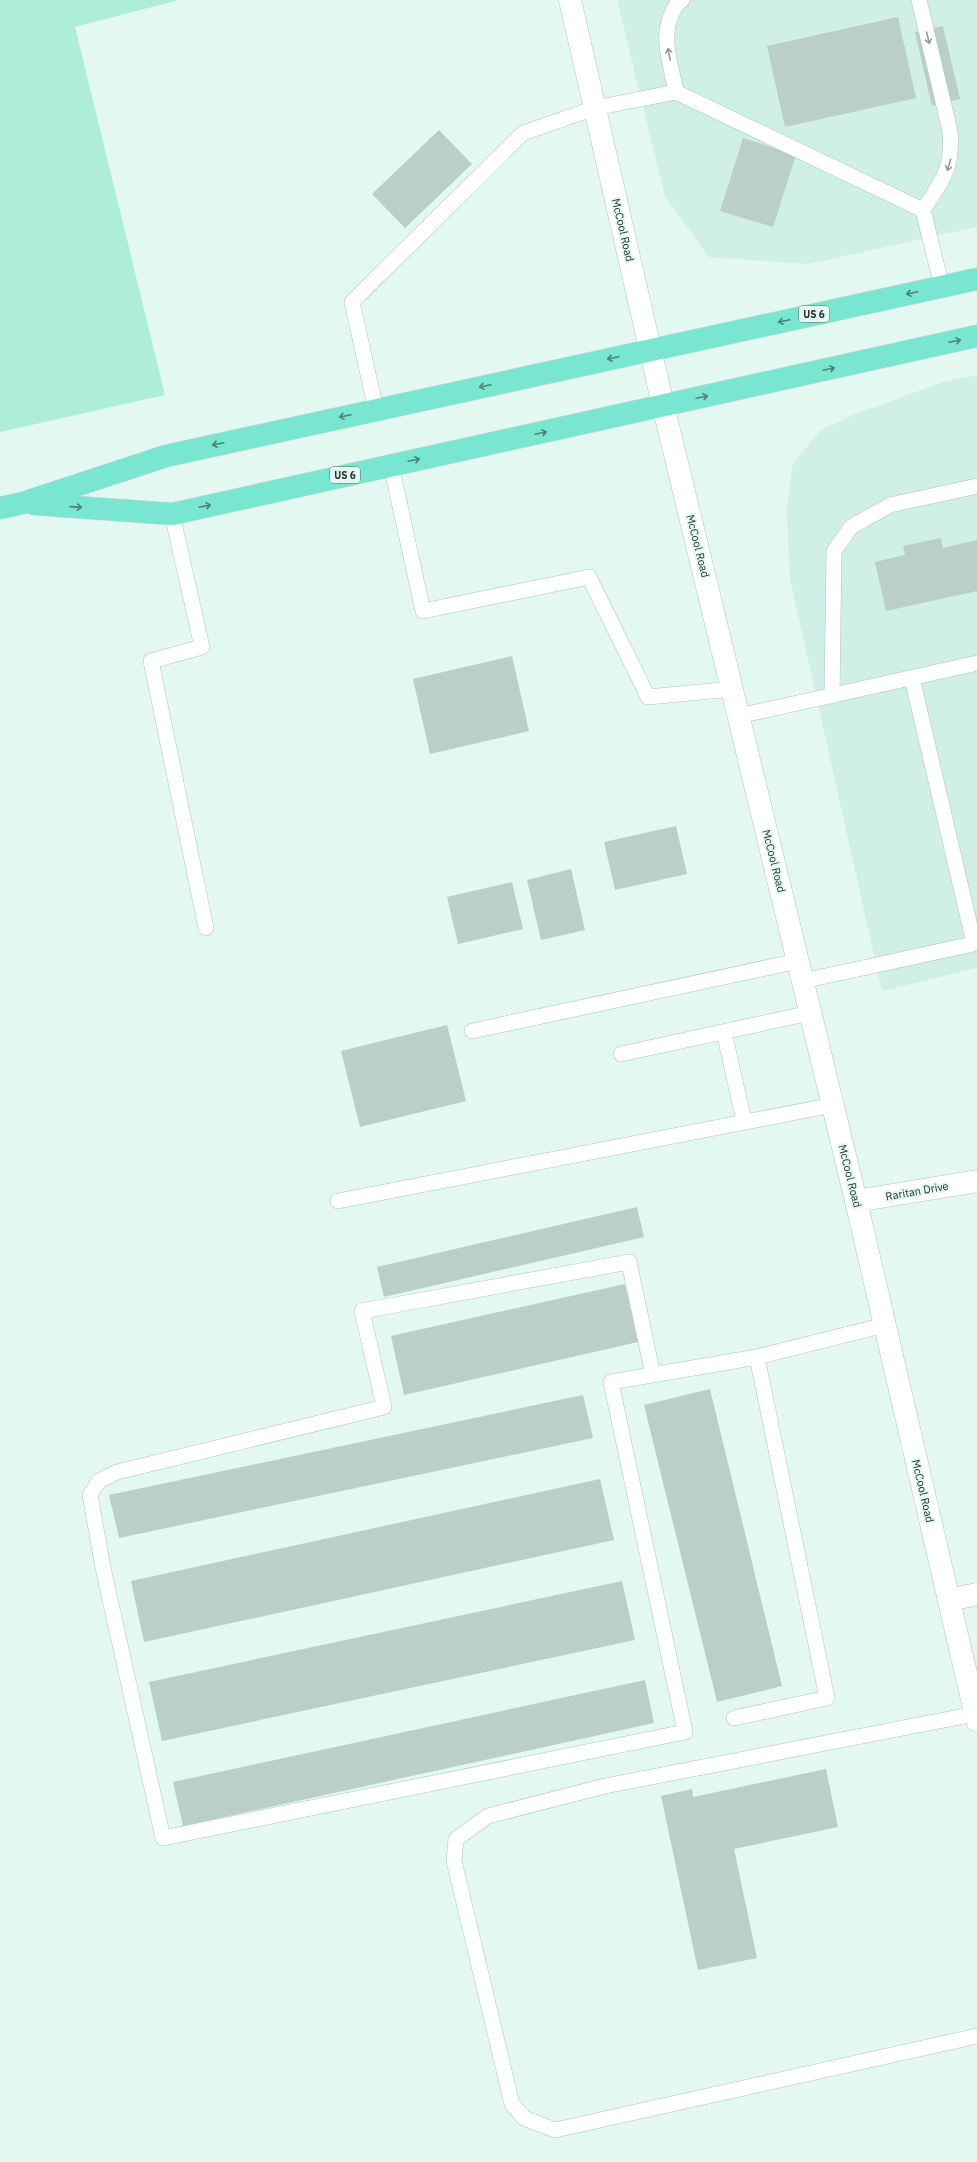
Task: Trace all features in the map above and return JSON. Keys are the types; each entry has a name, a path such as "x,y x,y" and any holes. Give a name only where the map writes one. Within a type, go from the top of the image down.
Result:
{"main road":[{"name":"US 6","path":"0,508 23,503 166,456 977,279"},
{"name":"US 6","path":"23,503 172,514 977,336"}],"street":[{"name":"McCool Road","path":"570,0 663,405 856,1201 976,1718"},
{"name":"Raritan Drive","path":"856,1201 977,1181"},
{"path":"949,1600 977,1594"}],"lane":[{"path":"676,92 665,35 668,20 678,2 682,0"},
{"path":"919,0 950,132 952,153 946,175 923,210 942,287"},
{"path":"376,410 352,302 523,133 595,108 676,92 923,210"},
{"path":"391,465 423,611 589,577 648,697 732,689"},
{"path":"832,696 834,551 851,527 890,505 977,486"},
{"path":"172,514 202,647 151,661 206,928"},
{"path":"739,716 977,663"},
{"path":"472,1031 800,971 976,943 912,678"},
{"path":"621,1054 810,1013"},
{"path":"724,1032 744,1121"},
{"path":"338,1201 832,1105"},
{"path":"653,1375 629,1262 362,1311 384,1407 117,1472 99,1481 90,1495 103,1568 163,1838 686,1732 612,1382 653,1375 757,1357 884,1324"},
{"path":"734,1718 827,1698 757,1357"},
{"path":"976,1718 605,1786 488,1816 456,1839 454,1861 512,2104 524,2118 554,2130 977,2036"}],"shaded area":[{"path":"617,0 977,0 977,227 808,264 709,257 665,197"},
{"path":"977,375 977,968 882,991 790,579 787,511 792,465 821,430 853,415 943,382"}],"green space":[{"path":"0,0 179,0 75,27 165,395 0,432"}],"building":[{"path":"898,17 916,98 785,127 767,46"},
{"path":"943,26 960,99 932,106 915,32"},
{"path":"439,130 472,164 405,228 372,194"},
{"path":"743,138 796,155 773,227 720,211"},
{"path":"941,538 943,548 977,540 977,591 886,611 875,562 905,555 903,546"},
{"path":"512,656 529,731 430,754 413,679"},
{"path":"676,826 687,874 615,890 604,842"},
{"path":"571,869 585,930 541,940 527,880"},
{"path":"512,882 523,929 458,944 447,897"},
{"path":"447,1025 466,1101 360,1127 341,1051"},
{"path":"637,1207 644,1237 384,1297 377,1267"},
{"path":"625,1284 638,1342 404,1395 391,1336"},
{"path":"710,1389 782,1686 717,1702 644,1405"},
{"path":"583,1395 593,1438 119,1538 109,1495"},
{"path":"600,1479 614,1540 144,1642 131,1581"},
{"path":"622,1581 635,1640 162,1741 149,1682"},
{"path":"645,1680 654,1723 183,1826 173,1782"},
{"path":"826,1769 838,1827 734,1849 757,1958 698,1970 661,1796 692,1789 693,1797"}]}
